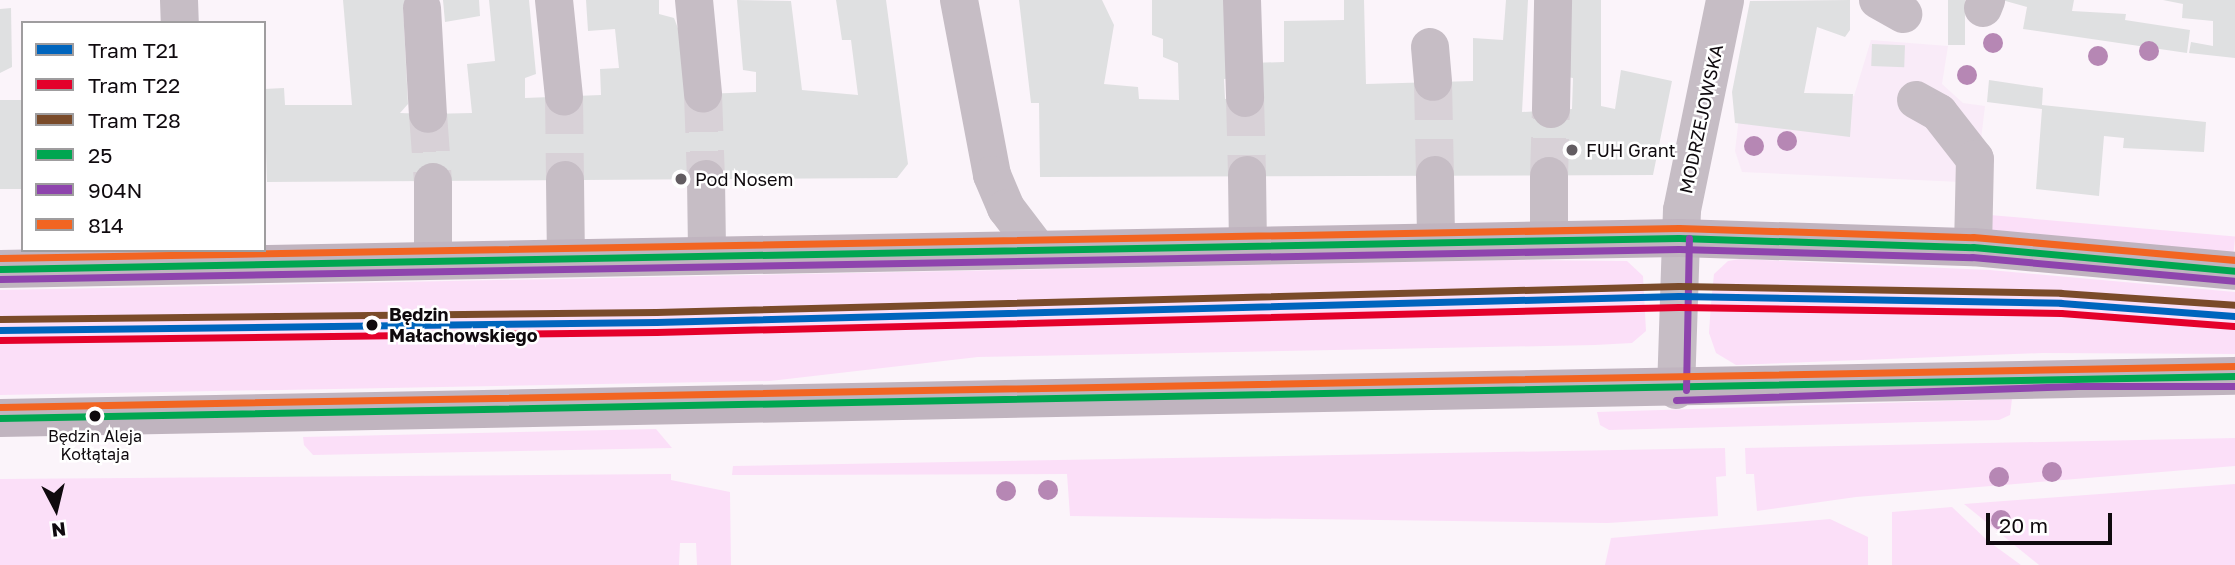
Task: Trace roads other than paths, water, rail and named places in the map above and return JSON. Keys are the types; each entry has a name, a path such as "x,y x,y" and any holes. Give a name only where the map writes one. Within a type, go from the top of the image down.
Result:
{"main road":[{"path":"0,269 46,259 433,259 1035,246 1679,238 1973,247 2235,271"},
{"path":"0,418 1676,390 2092,375 2235,376"}],"street":[{"path":"554,0 564,96"},
{"path":"694,0 703,94"},
{"path":"1242,0 1245,98"},
{"path":"1551,109 1553,0"},
{"name":"MODRZEJOWSKA","path":"1676,390 1679,238 1725,0"},
{"path":"967,1 992,175 1006,208 1035,246"},
{"path":"422,8 428,114"},
{"path":"1916,100 1939,113 1975,159 1973,247"},
{"path":"1247,175 1248,243"},
{"path":"1436,175 1436,240"},
{"path":"1549,176 1549,239"},
{"path":"706,179 707,255"},
{"path":"565,180 566,257"},
{"path":"433,182 433,259"}],"tunnel":[{"path":"1433,82 1435,175"},
{"path":"703,94 706,179"},
{"path":"564,96 565,180"},
{"path":"1245,98 1247,175"},
{"path":"1549,176 1551,109"},
{"path":"428,114 433,182"}],"tram line":[{"name":"T28","path":"0,319 656,312 1679,286 2061,293 2235,305"},
{"name":"T21","path":"0,330 656,322 1679,296 2061,303 2235,316"},
{"name":"T22","path":"0,340 656,332 1679,307 2061,313 2234,326"}],"place":[{"name":"FUH Grant","path":"1572,150"},
{"name":"Pod Nosem","path":"681,179"},
{"name":"Będzin Małachowskiego","path":"372,325"},
{"name":"Będzin Aleja Kołłątaja","path":"95,416"}]}
